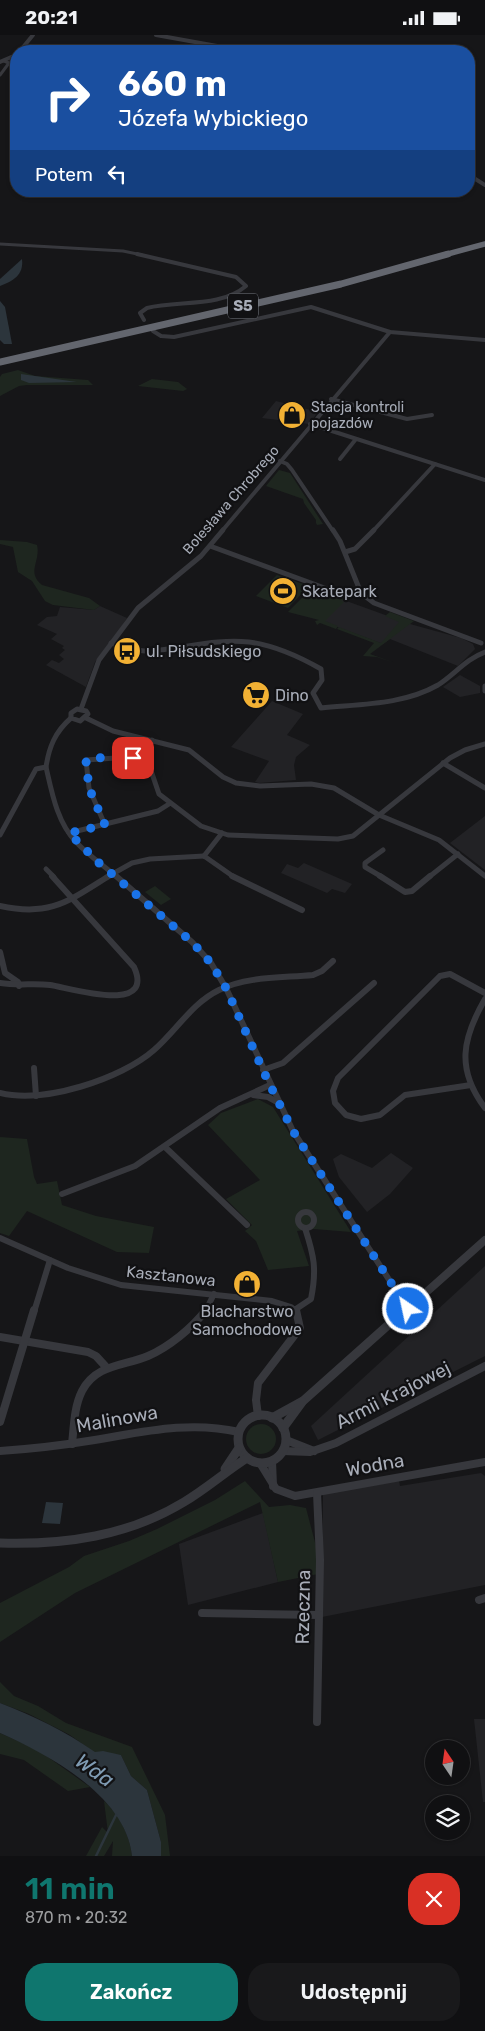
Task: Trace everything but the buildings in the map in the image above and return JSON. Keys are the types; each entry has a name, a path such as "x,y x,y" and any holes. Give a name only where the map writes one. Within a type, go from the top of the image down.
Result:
{"highway":[{"name":"S5","path":"0,357 339,279 485,239"},
{"name":"S5","path":"0,362 342,284 485,244"}],"street":[{"path":"25,45 33,35"},
{"path":"156,35 214,45"},
{"path":"0,75 9,63 2,61"},
{"path":"0,244 124,251 236,277 245,283 246,286 241,291 206,301 149,306 140,313 144,320"},
{"path":"153,331 161,336 174,337 311,307 390,333 485,340"},
{"name":"Bolesława Chrobrego","path":"81,709 95,668 111,643 146,601 197,560 210,546 331,399 390,333"},
{"path":"331,399 407,419 432,415"},
{"path":"310,425 485,480"},
{"path":"340,459 356,439"},
{"path":"111,643 143,651 240,641 267,646 305,660 320,669 322,680 313,693 321,708 394,700 418,694 438,685 484,651 483,642 374,603 361,593 345,552 292,470 287,464 280,461"},
{"path":"345,552 355,549 361,544 435,464"},
{"path":"210,546 330,590 344,594 361,593"},
{"path":"485,686 485,691"},
{"path":"86,719 88,713 81,709 71,713 71,718 60,727 49,745 46,767 54,805 69,833 112,874 200,950 211,963 226,988 279,1103 310,1159 376,1257 408,1309"},
{"path":"71,718 80,721 86,719 113,731 189,751 223,777 236,783 260,786 327,785 346,794 379,815 423,831 458,854 485,876"},
{"path":"152,740 146,756 156,790 169,803 201,825 222,833 338,839 353,836 444,763 465,750 485,744"},
{"path":"105,825 89,788 86,761 94,757 120,759 146,756"},
{"path":"444,763 485,788"},
{"path":"0,835 36,769 46,767"},
{"path":"69,833 158,811 169,803"},
{"path":"204,856 222,833"},
{"path":"383,850 365,863 365,867 405,892 412,891 458,854"},
{"path":"0,907 39,911 56,907 112,874 143,859 204,856 225,873 302,910"},
{"path":"0,983 19,986 49,985 112,997 129,992 135,986 137,974 134,967 46,869"},
{"path":"0,952 5,973 18,982 19,986"},
{"path":"0,1093 36,1096 132,1066 154,1050 203,1003 226,988 242,983 313,975 322,971 333,961"},
{"path":"471,1085 405,1095 380,1115 361,1119 342,1112 335,1103 333,1091 338,1078 440,976 450,974 485,993"},
{"path":"263,1070 282,1063 374,983"},
{"path":"485,999 465,1041 465,1063 471,1085 485,1107"},
{"path":"34,1068 36,1096"},
{"path":"62,1194 117,1175 165,1147 220,1108 270,1085"},
{"path":"248,1096 264,1096 279,1103"},
{"path":"165,1147 247,1225"},
{"path":"258,1416 256,1400 258,1383 293,1339 300,1327 296,1309 311,1299 316,1275 315,1258 305,1227"},
{"name":"Kasztanowa","path":"0,1238 50,1261 115,1284 288,1304 296,1309"},
{"path":"283,1428 303,1401 485,1240"},
{"path":"0,1422 2,1410 50,1261"},
{"path":"72,1444 78,1401 95,1375 107,1367 138,1360 160,1349 206,1311 214,1294"},
{"path":"0,1337 88,1352 96,1356 107,1367"},
{"name":"Armii Krajowej","path":"283,1451 298,1455 316,1451 485,1366"},
{"path":"272,1418 303,1401"},
{"path":"258,1416 272,1418 283,1428 286,1440 283,1451 272,1461 260,1463 247,1458 240,1448 239,1432 243,1425 258,1416"},
{"name":"Malinowa","path":"0,1451 72,1444 171,1426 214,1426 239,1432"},
{"path":"286,1440 316,1451"},
{"path":"222,1473 240,1448"},
{"path":"0,1543 64,1543 120,1533 162,1515 247,1458"},
{"path":"272,1461 274,1488"},
{"name":"Wodna","path":"274,1488 281,1493 295,1496 485,1462"},
{"path":"260,1463 274,1488"},
{"name":"Rzeczna","path":"316,1722 319,1615 319,1507 317,1493"},
{"path":"202,1613 319,1615"}],"shaded area":[{"path":"18,370 35,376 88,380 93,385 27,385 19,386 0,396 0,377 2,374"},
{"path":"152,379 178,382 187,389 183,391 138,386"},
{"path":"276,401 318,412 309,424 262,418"},
{"path":"279,470 290,473 323,524 317,525 303,499 266,486"},
{"path":"0,540 27,542 37,545 38,551 34,571 37,580 42,585 89,598 100,606 94,610 53,605 45,601 32,581 18,572 13,547 0,544"},
{"name":"Skatepark","path":"277,575 309,586 288,608 256,596"},
{"path":"315,588 344,598 342,601 344,602 325,621 338,626 336,629 320,623 317,625 315,621 319,620 288,612 310,590"},
{"path":"341,599 410,624 461,638 473,644 475,649 458,666 390,639 383,644 321,621"},
{"path":"100,606 127,618 113,640 95,662 86,687 46,665 52,660 59,663 64,659 59,655 65,650 62,648 64,646 51,639 57,634 37,625 47,617 57,616 60,607 94,610"},
{"path":"390,612 414,621 370,654 395,663 377,657 363,656 374,643 337,629 339,627 381,643 399,622 385,616"},
{"path":"460,675 480,686 480,693 460,697 443,687"},
{"path":"272,701 303,714 287,735 310,745 296,757 294,765 296,780 259,783 255,782 269,761 231,747"},
{"path":"485,816 485,870 450,843"},
{"path":"304,863 352,884 345,893 332,889 327,893 281,873 287,864 298,868"},
{"path":"155,886 171,899 161,905 145,892"},
{"path":"258,1099 273,1107 351,1232 314,1229 297,1231 309,1266 268,1270 256,1241 245,1231 252,1225 226,1199 260,1180 208,1125 221,1113"},
{"path":"0,1137 27,1139 37,1184 57,1181 62,1205 96,1216 154,1227 149,1253 117,1252 27,1211 9,1236 0,1233"},
{"path":"391,1153 413,1168 390,1194 367,1212 339,1177 333,1159 341,1154 372,1168"},
{"path":"485,1266 485,1356 318,1440 311,1426"},
{"path":"261,1424 267,1425 275,1433 275,1445 267,1453 261,1454 255,1453 247,1445 246,1439 247,1433 255,1425"},
{"path":"481,1473 485,1476 485,1585 322,1617 323,1494 399,1481 400,1486"},
{"path":"245,1481 269,1507 290,1505 306,1508 323,1573 278,1582 260,1502 75,1593 0,1642 0,1603 69,1567 84,1556 129,1541 157,1529 215,1500"},
{"path":"263,1513 278,1582 188,1605 179,1544"},
{"path":"0,1682 14,1696 38,1706 66,1723 132,1747 165,1815 170,1856 161,1856 161,1842 147,1790 131,1776 121,1755 95,1753 70,1735 29,1714 0,1703"},
{"path":"474,1719 485,1719 485,1802 483,1802"},
{"path":"0,1733 38,1750 90,1787 68,1791 24,1760 0,1754"},
{"path":"104,1801 123,1826 132,1856 112,1856 113,1841 104,1856 86,1856 102,1827 108,1833"}],"water":[{"path":"22,259 21,269 17,277 0,286 0,279"},
{"path":"0,301 5,307 12,344 4,344 0,340"},
{"path":"21,374 77,382 29,383 21,380"},
{"path":"46,1502 63,1503 60,1524 42,1523"},
{"name":"Wda","path":"0,1703 49,1725 95,1752 103,1751 121,1755 131,1776 147,1790 161,1842 161,1856 132,1856 127,1834 116,1815 101,1797 62,1766 0,1733"}],"waterway":[{"path":"96,1856 116,1815"}],"place":[{"name":"Stacja kontroli pojazdów","path":"292,415"},
{"name":"Skatepark","path":"283,591"},
{"name":"ul. Piłsudskiego","path":"127,651"},
{"name":"Dino","path":"256,695"},
{"name":"Blacharstwo Samochodowe","path":"247,1284"}],"route":[{"path":"133,758 112,759 94,757 86,761 89,788 105,825 69,833 86,852 192,942 211,963 226,988 293,1131 408,1309"}]}
